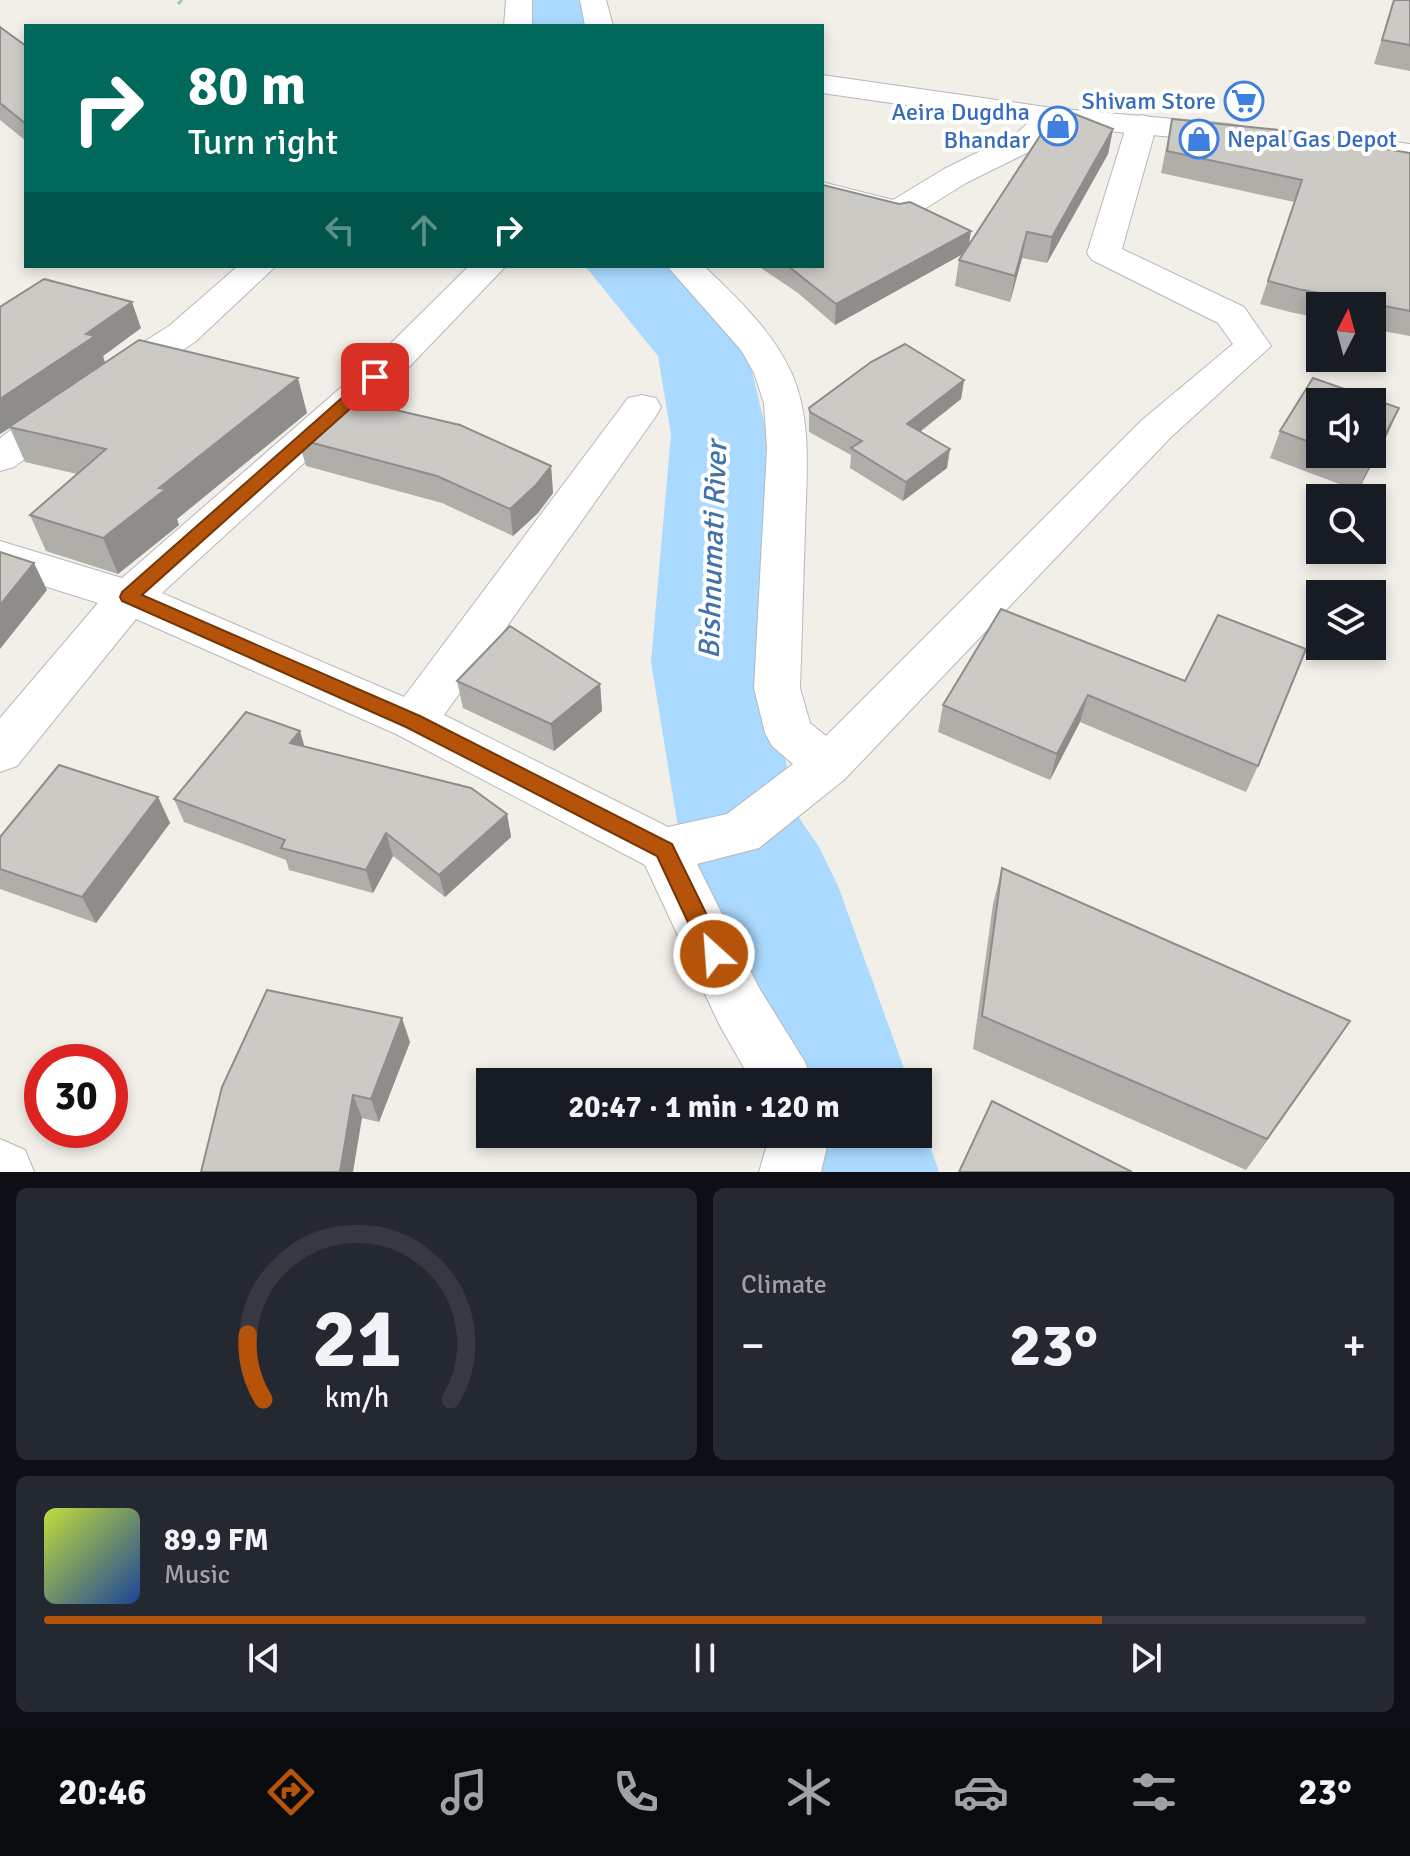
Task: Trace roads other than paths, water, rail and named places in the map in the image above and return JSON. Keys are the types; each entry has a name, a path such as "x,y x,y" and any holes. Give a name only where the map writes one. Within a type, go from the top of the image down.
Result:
{"street":[{"path":"518,24 519,0"},
{"path":"593,0 599,24"},
{"path":"824,84 1052,117 1252,135"},
{"path":"824,192 898,211 955,176 1028,140 1052,117"},
{"path":"664,850 741,833 828,765 1156,429 1253,346 1231,315 1104,253 1142,124"},
{"path":"1314,142 1410,153"},
{"path":"0,458 60,413 182,334 257,268"},
{"path":"0,752 129,597 397,358 487,268"},
{"path":"686,268 726,307 758,346 773,373 783,403 787,449 777,688 789,733 828,765"},
{"path":"413,721 642,407"},
{"path":"0,556 129,597 413,721 664,850 739,1006 776,1068"},
{"path":"790,1172 796,1148"}],"waterway":[{"name":"Bishnumati River","path":"564,24 565,0"},
{"name":"Bishnumati River","path":"629,268 702,351 719,434 707,662 741,833 774,886 833,1068"},
{"name":"Bishnumati River","path":"859,1148 865,1172"}],"place":[{"name":"Shivam Store","path":"1244,101"},
{"name":"Aeira Dugdha Bhandar","path":"1058,126"},
{"name":"Nepal Gas Depot","path":"1199,139"}]}
